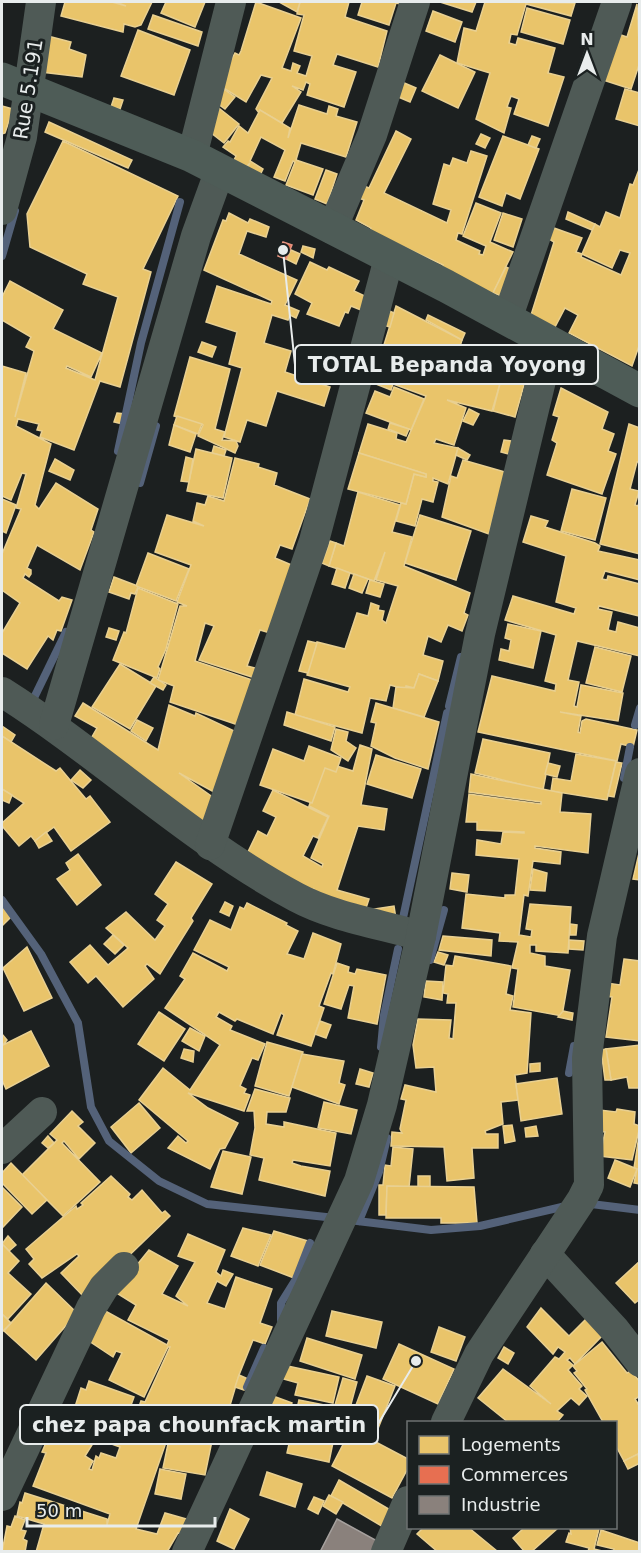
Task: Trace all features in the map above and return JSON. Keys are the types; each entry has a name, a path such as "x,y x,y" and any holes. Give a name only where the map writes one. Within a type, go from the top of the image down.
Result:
{"main road":[{"path":"15,84 206,163 507,319 639,391"}],"street":[{"name":"Rue 5.191","path":"2,210 22,137 15,84 41,2"},
{"path":"54,725 196,236 231,2"},
{"path":"332,229 372,135 415,2"},
{"path":"507,319 617,2"},
{"path":"210,846 314,541 389,258"},
{"path":"187,1551 359,1181 382,1105 421,936 480,634 550,343"},
{"path":"2,692 54,725 210,846 297,897 318,907 421,936"},
{"path":"446,1421 479,1354 589,1185 587,1058 602,936 639,773"},
{"path":"2,1149 42,1112"},
{"path":"545,1254 615,1330 639,1362"},
{"path":"2,1496 91,1308 104,1287 124,1267"},
{"path":"386,1551 407,1503"}],"building: Logements":[{"path":"65,2 112,2 126,6 116,2 152,2 141,25 135,27 124,24 123,32 61,16"},
{"path":"166,2 205,2 195,27 161,13"},
{"path":"256,2 301,18 282,68 291,71 293,63 300,66 297,73 306,76 312,56 294,51 304,15 297,14 300,2 349,2 345,17 387,31 378,67 337,54 333,65 356,72 344,107 307,95 310,84 306,82 303,90 292,86 301,92 282,123 260,110 259,113 256,109 272,78 261,75 246,102 217,84 235,53 239,55 241,51"},
{"path":"279,2 300,2 297,12"},
{"path":"362,2 401,2 396,3 389,25 358,15"},
{"path":"440,2 476,2 472,12"},
{"path":"485,2 575,3 571,16 526,4 517,35 511,34 509,43 516,45 518,38 555,48 548,73 564,77 548,126 514,114 519,99 511,96 507,107 511,108 504,133 476,119 490,73 457,63 464,28 476,31"},
{"path":"637,4 640,62 631,89 600,79 615,33 627,37"},
{"path":"527,8 570,20 563,44 521,32"},
{"path":"433,11 462,22 455,42 426,31"},
{"path":"153,15 202,32 198,46 148,29"},
{"path":"138,30 190,50 174,95 121,76"},
{"path":"44,35 71,42 69,49 86,55 82,77 41,72"},
{"path":"440,55 475,72 458,108 422,91"},
{"path":"402,82 416,88 410,102 396,96"},
{"path":"218,85 235,97 225,109 211,99"},
{"path":"625,89 640,93 640,126 616,119"},
{"path":"114,98 123,100 120,109 111,107"},
{"path":"215,105 239,124 224,143 206,129"},
{"path":"299,105 327,114 329,106 338,109 336,116 357,122 346,157 301,143 296,160 323,169 313,195 286,185 295,162 293,161 285,181 274,177 285,150 261,137 250,161 263,169 259,177 247,168 250,163 246,167 234,160 236,156 223,147 228,141 230,142 239,126 248,133 260,110 290,128 288,138"},
{"path":"2,106 13,109 5,133 2,134"},
{"path":"49,122 132,160 128,168 45,132"},
{"path":"396,131 411,139 384,193 447,223 451,210 433,204 444,164 450,166 453,158 467,163 471,151 487,156 462,234 458,233 456,240 480,251 479,254 483,255 486,246 463,236 476,203 501,213 490,242 513,252 492,295 441,270 443,265 370,231 371,228 356,220 364,200 354,196 359,184 369,188"},
{"path":"481,134 490,138 485,148 476,144"},
{"path":"503,136 539,149 520,199 506,193 502,206 479,197"},
{"path":"532,136 540,139 536,148 528,145"},
{"path":"63,141 178,196 143,269 151,272 120,387 100,381 74,450 40,437 42,431 37,430 39,424 18,419 16,426 51,444 35,505 39,509 56,483 98,509 91,530 94,532 80,570 37,545 27,568 31,570 31,574 29,577 25,574 23,578 59,601 62,597 72,600 61,631 57,630 53,640 48,636 27,669 2,653 2,633 20,603 2,590 2,554 21,509 16,508 26,474 22,473 11,500 2,496 2,366 26,373 15,417 34,351 26,347 31,337 2,320 2,297 10,281 63,310 53,329 102,353 91,377 67,366 66,368 95,380 118,297 83,284 87,274 30,247 27,214"},
{"path":"640,167 640,343 632,366 569,333 578,315 565,308 555,327 531,315 554,242 549,239 554,228 582,238 576,252 582,254 595,224 600,227 606,212 620,218 630,184 633,185","holes":["620,250 630,253 621,275 581,257 582,254 612,268"]},
{"path":"326,170 337,174 327,204 315,199"},
{"path":"568,212 595,224 592,230 566,219"},
{"path":"229,213 248,223 250,219 269,227 266,237 247,231 239,254 297,280 285,305 299,311 296,318 290,315 288,320 272,315 264,343 291,351 285,372 330,387 324,406 277,391 266,426 247,420 240,442 224,437 242,368 229,364 237,332 206,322 217,286 271,304 272,301 204,270 223,220 226,221"},
{"path":"503,213 522,219 513,247 494,240"},
{"path":"303,246 315,249 313,258 301,252"},
{"path":"291,250 300,254 296,264 286,259"},
{"path":"310,262 327,270 329,267 359,281 354,291 367,297 361,310 351,306 348,313 345,312 339,326 307,314 312,303 295,294"},
{"path":"506,267 515,271 502,296 493,293"},
{"path":"396,306 462,340 456,360 487,368 486,373 502,377 492,411 447,400 466,408 454,445 436,439 434,443 458,448 448,484 433,478 433,481 438,482 433,502 422,499 415,526 396,521 401,503 406,504 414,474 426,477 426,474 359,453 368,424 397,433 396,439 406,442 426,396 374,377"},
{"path":"387,310 394,313 390,327 383,325"},
{"path":"428,315 465,333 462,340 426,320"},
{"path":"202,342 216,347 212,357 198,352"},
{"path":"492,346 530,364 515,417 493,411 503,372 485,361"},
{"path":"190,357 230,369 215,429 225,432 222,440 236,441 238,446 235,453 198,436 203,425 174,416"},
{"path":"378,378 393,384 391,390 376,384"},
{"path":"394,387 424,399 411,430 366,413 375,391 390,397"},
{"path":"561,388 608,412 602,429 614,434 608,451 616,454 602,494 547,475 557,443 552,440 559,417 553,415"},
{"path":"469,409 479,414 473,425 463,421"},
{"path":"117,413 125,414 123,424 114,422"},
{"path":"177,416 202,424 198,434 174,425"},
{"path":"390,423 409,429 406,436 388,429"},
{"path":"629,424 640,428 640,462 637,462 630,489 639,491 635,505 638,506 640,499 640,554 600,544"},
{"path":"174,425 196,434 190,452 169,445"},
{"path":"504,440 519,442 508,454 501,452"},
{"path":"214,446 226,450 224,456 212,453"},
{"path":"458,448 470,455 467,460 456,455"},
{"path":"196,449 232,458 223,498 187,491"},
{"path":"359,453 426,474 426,477 414,474 406,504 348,489"},
{"path":"186,457 193,459 189,482 181,481"},
{"path":"235,458 259,464 258,467 277,473 274,485 310,499 292,549 280,545 275,558 294,566 277,635 260,630 247,666 259,669 255,678 199,660 214,626 205,623 195,661 261,683 250,729 170,702 174,686 158,680 180,606 187,606 177,602 191,565 155,552 167,515 204,526 193,521 197,503 205,505 208,496 224,501"},
{"path":"55,459 74,470 70,480 49,471"},
{"path":"463,460 505,472 489,534 442,517 451,476 457,478"},
{"path":"572,489 606,498 595,540 561,531"},
{"path":"358,492 400,505 392,532 412,537 404,566 470,593 464,613 468,615 462,631 448,625 441,642 428,636 423,655 443,661 438,681 419,674 414,688 406,686 405,689 390,685 386,701 370,698 362,733 295,715 304,679 348,692 350,687 307,675 317,642 345,649 357,613 368,616 371,603 379,606 378,610 384,611 382,620 386,623 398,586 376,580 385,552 374,581 329,566 336,543 344,546"},
{"path":"2,499 16,505 6,533 2,531"},
{"path":"420,515 471,531 456,580 405,563"},
{"path":"531,516 548,521 545,527 595,543 600,546 598,551 640,560 640,580 605,571 602,579 607,580 608,576 640,584 639,616 599,606 598,609 612,612 608,630 616,632 618,622 640,628 640,656 577,641 568,680 579,682 574,706 577,707 581,685 623,693 618,721 560,712 581,716 578,732 580,733 582,721 586,719 637,730 633,747 621,744 617,761 478,732 492,676 555,691 556,684 545,681 556,635 505,620 513,596 574,614 576,608 556,602 566,556 523,542"},
{"path":"330,541 336,543 329,566 322,563"},
{"path":"148,553 189,569 176,601 136,586"},
{"path":"337,568 350,573 345,588 332,584"},
{"path":"354,574 368,579 362,593 349,588"},
{"path":"114,577 138,587 135,594 131,593 129,599 109,592"},
{"path":"370,580 384,584 380,597 366,593"},
{"path":"138,588 178,604 166,649 158,667 160,669 157,678 113,660 124,632 126,633"},
{"path":"508,624 541,631 533,668 499,660 501,649 509,651 511,640 505,638"},
{"path":"109,628 119,631 116,640 106,637"},
{"path":"308,641 317,643 308,673 299,671"},
{"path":"595,647 631,656 622,692 586,683"},
{"path":"120,664 156,686 130,729 92,707"},
{"path":"419,674 438,681 424,717 393,708 396,687 414,688"},
{"path":"154,677 166,685 163,690 150,683"},
{"path":"83,703 158,750 169,705 195,716 196,713 245,736 214,792 179,773 221,803 207,836 89,742 97,728 75,716"},
{"path":"376,703 439,722 428,769 395,758 371,746 376,723 371,722"},
{"path":"287,712 335,727 331,741 284,725"},
{"path":"137,720 153,728 146,741 131,731"},
{"path":"2,726 15,735 11,742 2,736"},
{"path":"336,729 348,732 346,741 356,748 348,761 331,750"},
{"path":"2,736 56,771 60,768 86,799 90,796 110,822 71,851 54,827 35,841 31,836 19,846 2,826 2,823 24,803 2,789"},
{"path":"483,739 550,753 543,790 475,773"},
{"path":"360,745 372,749 361,805 387,809 384,830 358,826 337,890 369,899 364,914 310,899 314,888 309,900 245,858 258,831 267,836 276,817 263,811 273,790 328,817 318,838 313,836 303,856 322,867 323,864 311,858 329,816 309,806 324,762 353,771"},
{"path":"309,746 341,758 336,772 325,768 312,803 260,785 273,749 304,761"},
{"path":"576,754 616,761 607,800 551,791 553,778 571,781"},
{"path":"376,755 421,769 412,798 367,784"},
{"path":"616,762 622,763 614,797 608,796"},
{"path":"548,763 560,766 557,777 545,774"},
{"path":"80,770 91,780 83,788 71,780"},
{"path":"471,774 562,793 560,812 591,814 588,853 535,846 535,848 561,852 560,864 533,861 528,896 524,895 519,935 531,937 532,930 526,929 530,904 571,907 568,953 536,951 536,945 530,945 530,953 545,956 545,966 570,970 562,1016 513,1007 518,969 512,968 518,942 499,941 500,933 462,928 466,894 505,898 505,895 515,895 519,859 476,855 477,840 501,844 503,832 524,833 477,830 477,822 466,822 469,794 541,804 541,802 469,792"},
{"path":"2,789 12,795 9,803 2,800"},
{"path":"46,832 52,841 39,848 35,841"},
{"path":"640,849 640,880 633,879"},
{"path":"78,854 101,885 77,905 57,879 70,870 66,863"},
{"path":"176,862 212,884 191,918 193,921 160,974 147,964 145,966 154,979 123,1007 96,976 88,983 70,962 90,945 108,965 128,948 106,928 126,912 155,940 165,926 157,920 168,904 155,894"},
{"path":"533,869 547,873 545,891 530,890"},
{"path":"452,873 469,875 467,892 450,889"},
{"path":"225,902 233,906 229,916 220,912"},
{"path":"247,903 298,931 287,954 304,959 313,933 341,944 333,974 331,973 319,1006 324,1008 311,1046 277,1035 284,1015 281,1013 273,1034 237,1019 235,1021 219,1012 216,1017 232,1026 230,1030 265,1044 258,1060 252,1058 240,1086 246,1089 244,1093 250,1095 244,1111 188,1093 208,1108 238,1123 225,1148 220,1149 210,1169 168,1148 178,1136 186,1143 188,1141 139,1100 163,1068 190,1090 220,1045 165,1008 185,979 180,976 193,953 227,971 229,967 194,950 210,920 231,930 240,907 244,909"},
{"path":"2,906 11,917 2,926"},
{"path":"394,906 396,919 368,910"},
{"path":"570,924 577,925 576,935 570,935"},
{"path":"113,935 124,945 115,954 104,944"},
{"path":"443,936 492,940 491,956 439,950"},
{"path":"569,940 584,941 583,950 569,949"},
{"path":"27,947 52,998 24,1011 3,968"},
{"path":"438,952 448,955 444,965 434,962"},
{"path":"455,956 511,966 506,994 513,996 510,1010 531,1013 527,1073 515,1075 518,1100 501,1102 503,1124 485,1131 486,1134 498,1134 498,1148 472,1148 474,1178 447,1181 444,1147 391,1146 392,1132 402,1133 400,1129 406,1100 401,1099 405,1085 436,1092 434,1067 416,1068 413,1045 418,1019 451,1020 449,1038 453,1039 456,1003 447,1003 448,994 443,993 446,965 453,966"},
{"path":"624,959 640,961 640,1041 606,1037 612,997 605,996 607,983 620,985"},
{"path":"337,963 349,967 348,972 355,974 357,969 386,975 377,1024 348,1018 354,986 349,985 341,1009 324,1004"},
{"path":"426,981 443,982 442,1000 424,997"},
{"path":"563,1011 573,1013 572,1020 558,1017"},
{"path":"159,1012 185,1029 164,1061 138,1044"},
{"path":"320,1021 331,1025 326,1038 315,1034"},
{"path":"190,1028 205,1036 199,1051 182,1041"},
{"path":"31,1031 49,1066 6,1089 2,1080 2,1034 7,1040 3,1045"},
{"path":"267,1042 303,1052 289,1096 255,1086"},
{"path":"640,1045 640,1088 629,1088 627,1077 611,1080 606,1049"},
{"path":"184,1049 194,1051 193,1062 181,1058"},
{"path":"606,1049 611,1080 605,1080 601,1050"},
{"path":"302,1054 344,1061 339,1083 345,1085 339,1104 292,1087"},
{"path":"540,1063 540,1071 530,1072 530,1064"},
{"path":"360,1069 373,1073 369,1087 356,1084"},
{"path":"557,1078 562,1114 521,1121 516,1084"},
{"path":"255,1089 290,1098 286,1112 267,1112 266,1124 284,1127 284,1122 336,1133 330,1166 293,1160 292,1163 330,1171 325,1196 259,1180 264,1158 250,1155 255,1128 254,1111 247,1111"},
{"path":"324,1102 357,1110 351,1134 318,1128"},
{"path":"139,1103 160,1128 131,1153 111,1127"},
{"path":"617,1109 635,1112 634,1124 640,1126 632,1160 600,1156 605,1132 597,1131 600,1110 616,1112"},
{"path":"72,1111 83,1122 78,1126 95,1143 79,1159 64,1141 62,1143 100,1182 63,1216 22,1175 57,1140 50,1134"},
{"path":"512,1125 515,1141 505,1143 503,1126"},
{"path":"536,1126 538,1136 526,1137 525,1128"},
{"path":"48,1136 54,1143 48,1148 42,1143"},
{"path":"640,1136 640,1184 634,1183"},
{"path":"393,1147 413,1149 409,1187 387,1186 386,1215 379,1215 379,1185 383,1185 385,1165 391,1166"},
{"path":"223,1151 251,1157 242,1194 211,1187"},
{"path":"615,1160 637,1169 630,1187 608,1178"},
{"path":"11,1163 47,1200 32,1214 2,1183 2,1173"},
{"path":"111,1176 130,1194 128,1197 132,1200 142,1190 162,1213 165,1211 170,1216 85,1298 61,1273 79,1256 77,1254 42,1278 29,1264 34,1259 26,1249 76,1206 77,1209 83,1205 81,1203"},
{"path":"418,1176 430,1176 430,1187 418,1187"},
{"path":"387,1186 474,1187 477,1223 441,1223 441,1218 386,1218"},
{"path":"2,1187 22,1207 2,1228"},
{"path":"243,1228 271,1235 258,1266 231,1256"},
{"path":"274,1231 308,1241 294,1278 260,1265"},
{"path":"188,1234 225,1250 216,1272 221,1276 223,1270 233,1274 226,1286 217,1281 207,1303 225,1309 236,1277 272,1289 260,1323 272,1327 265,1344 253,1340 239,1375 223,1429 226,1430 227,1439 213,1436 205,1475 163,1468 172,1425 136,1529 157,1534 165,1513 190,1520 185,1535 178,1533 167,1552 36,1552 44,1524 17,1516 25,1493 107,1519 107,1525 110,1514 33,1486 46,1453 42,1452 51,1431 92,1445 85,1456 93,1461 89,1469 92,1470 96,1456 99,1458 101,1453 116,1458 120,1447 56,1424 64,1406 74,1410 81,1388 86,1390 89,1381 134,1397 123,1427 131,1429 141,1401 145,1402 170,1347 144,1397 109,1380 122,1353 116,1351 113,1357 83,1337 100,1308 167,1345 169,1340 128,1320 136,1305 115,1292 149,1250 178,1266 162,1294 188,1306 176,1296 195,1262 178,1256"},
{"path":"8,1236 16,1245 9,1251 2,1244"},
{"path":"2,1244 19,1261 8,1273 31,1294 8,1319 2,1314"},
{"path":"640,1261 640,1299 635,1303 616,1283"},
{"path":"46,1283 77,1313 36,1360 4,1331"},
{"path":"541,1308 569,1336 586,1319 603,1335 575,1364 570,1358 567,1360 573,1365 568,1370 582,1386 579,1389 587,1396 579,1405 571,1398 557,1411 563,1415 558,1421 507,1421 478,1398 503,1369 551,1404 530,1386 555,1357 559,1359 565,1352 558,1347 553,1354 527,1327"},
{"path":"332,1311 382,1322 376,1348 326,1336"},
{"path":"2,1314 11,1323 2,1332"},
{"path":"439,1327 465,1337 456,1361 431,1352"},
{"path":"307,1338 362,1355 355,1379 300,1361"},
{"path":"602,1342 627,1373 631,1371 640,1382 640,1396 635,1399 640,1407 640,1453 624,1461 617,1448 617,1421 602,1421 585,1390 587,1389 574,1373 577,1371 573,1366"},
{"path":"399,1344 454,1369 438,1404 383,1379"},
{"path":"504,1347 514,1353 508,1364 498,1358"},
{"path":"283,1365 339,1377 333,1403 295,1395 298,1383 280,1378"},
{"path":"239,1375 248,1379 244,1390 235,1387"},
{"path":"367,1376 395,1386 375,1436 348,1426"},
{"path":"343,1378 357,1382 350,1408 335,1405"},
{"path":"273,1396 292,1403 281,1432 262,1425"},
{"path":"299,1400 340,1408 329,1462 287,1453"},
{"path":"351,1429 407,1458 407,1470 392,1498 332,1466"},
{"path":"638,1454 640,1463 628,1469 624,1461"},
{"path":"160,1469 186,1474 181,1499 155,1494"},
{"path":"267,1472 302,1484 295,1507 260,1495"},
{"path":"339,1480 399,1515 390,1531 331,1496"},
{"path":"329,1495 343,1502 336,1514 323,1506"},
{"path":"314,1497 324,1501 318,1514 308,1509"},
{"path":"230,1509 249,1519 234,1549 217,1541"},
{"path":"15,1516 25,1520 21,1530 26,1531 23,1539 27,1541 25,1552 2,1552 7,1526 11,1527"},
{"path":"422,1529 470,1529 497,1551 438,1552 417,1534"},
{"path":"523,1529 557,1529 531,1552 525,1552 513,1538"},
{"path":"570,1529 599,1529 594,1549 606,1552 588,1552 589,1548 566,1542 569,1533 571,1534"},
{"path":"601,1530 640,1543 640,1552 613,1552 614,1549 597,1545"}],"building: Commerces":[{"path":"283,242 292,245 286,259 278,256"}],"building: Industrie":[{"path":"337,1519 379,1542 373,1552 320,1552"}],"waterway":[{"path":"118,451 141,343 180,202"},
{"path":"2,256 15,211"},
{"path":"140,483 156,426"},
{"path":"31,704 66,632"},
{"path":"449,706 461,657"},
{"path":"635,725 640,708"},
{"path":"403,918 447,713"},
{"path":"624,778 630,747"},
{"path":"2,900 41,954 78,1023 91,1107 109,1141 159,1181 207,1204 335,1218"},
{"path":"430,960 444,910"},
{"path":"381,1047 384,1015 398,949"},
{"path":"569,1073 574,1046"},
{"path":"359,1221 379,1172 387,1138"},
{"path":"591,1204 640,1210"},
{"path":"349,1220 431,1230 480,1226 566,1206"},
{"path":"281,1320 281,1303 296,1279 310,1243"},
{"path":"247,1387 264,1348"}],"place":[{"name":"TOTAL Bepanda Yoyong","path":"283,250"},
{"name":"chez papa chounfack martin","path":"416,1361"}]}
